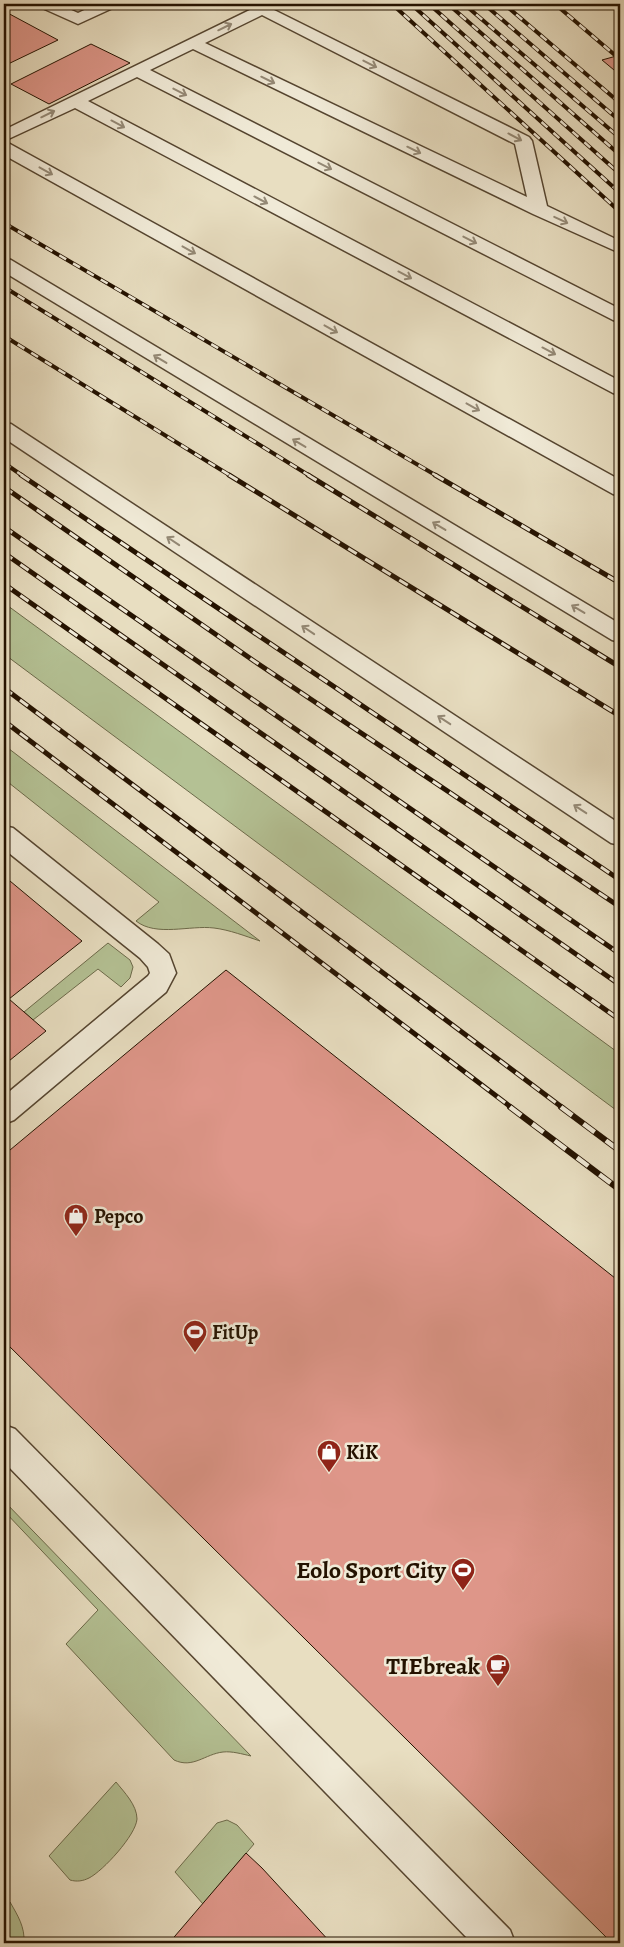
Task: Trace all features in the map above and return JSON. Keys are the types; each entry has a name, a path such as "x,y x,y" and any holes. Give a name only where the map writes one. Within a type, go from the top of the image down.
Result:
{"lane":[{"path":"46,4 78,19 109,4"},
{"path":"4,136 262,9 522,141 539,210"},
{"path":"192,44 620,248"},
{"path":"137,70 620,316"},
{"path":"74,101 620,389"},
{"path":"4,148 620,489"},
{"path":"4,264 620,634"},
{"path":"4,429 620,836"},
{"path":"4,835 149,950 160,962 162,973 157,984 4,1112"},
{"path":"4,1440 497,1943"}],"green space":[{"path":"4,603 620,1054 620,1113 4,654"},
{"path":"4,745 260,941 220,929 205,927 163,929 144,926 136,921 159,902 4,779"},
{"path":"108,943 130,960 133,967 130,978 121,987 98,969 33,1020 24,1012"},
{"path":"4,1501 251,1756 226,1752 187,1763 174,1760 66,1644 98,1610 4,1511"},
{"path":"116,1782 130,1799 135,1809 137,1819 135,1826 118,1852 95,1874 82,1880 70,1880 49,1856"},
{"path":"227,1820 237,1825 254,1844 203,1904 175,1872 217,1823"},
{"path":"10,1902 22,1927 24,1943 4,1943 4,1910"}],"building":[{"path":"4,11 58,40 6,65 4,64"},
{"path":"91,44 130,63 49,104 11,84"},
{"path":"620,55 620,75 602,60"},
{"path":"4,876 82,941 9,999 46,1031 4,1065"},
{"path":"226,970 620,1282 620,1943 612,1943 4,1341 4,1155"},
{"path":"246,1853 262,1868 331,1943 169,1943"}],"railway":[{"path":"392,4 620,212"},
{"path":"411,4 620,193"},
{"path":"429,4 620,174"},
{"path":"448,4 620,155"},
{"path":"464,4 620,138"},
{"path":"484,4 620,121"},
{"path":"504,4 620,103"},
{"path":"555,4 616,56"},
{"path":"4,223 437,476"},
{"path":"4,287 310,476"},
{"path":"4,336 231,476"},
{"path":"4,463 23,476"},
{"path":"21,475 620,880"},
{"path":"229,475 620,716"},
{"path":"308,475 620,667"},
{"path":"435,475 620,583"},
{"path":"4,487 254,661 620,907"},
{"path":"4,527 620,954"},
{"path":"4,553 620,985"},
{"path":"4,584 620,1020"},
{"path":"4,688 563,1108"},
{"path":"4,721 512,1108"},
{"path":"510,1107 620,1190"},
{"path":"561,1107 620,1151"}],"place":[{"name":"Pepco","path":"76,1237"},
{"name":"FitUp","path":"195,1353"},
{"name":"KiK","path":"329,1473"},
{"name":"Eolo Sport City","path":"463,1591"},
{"name":"TIEbreak","path":"498,1687"}]}
